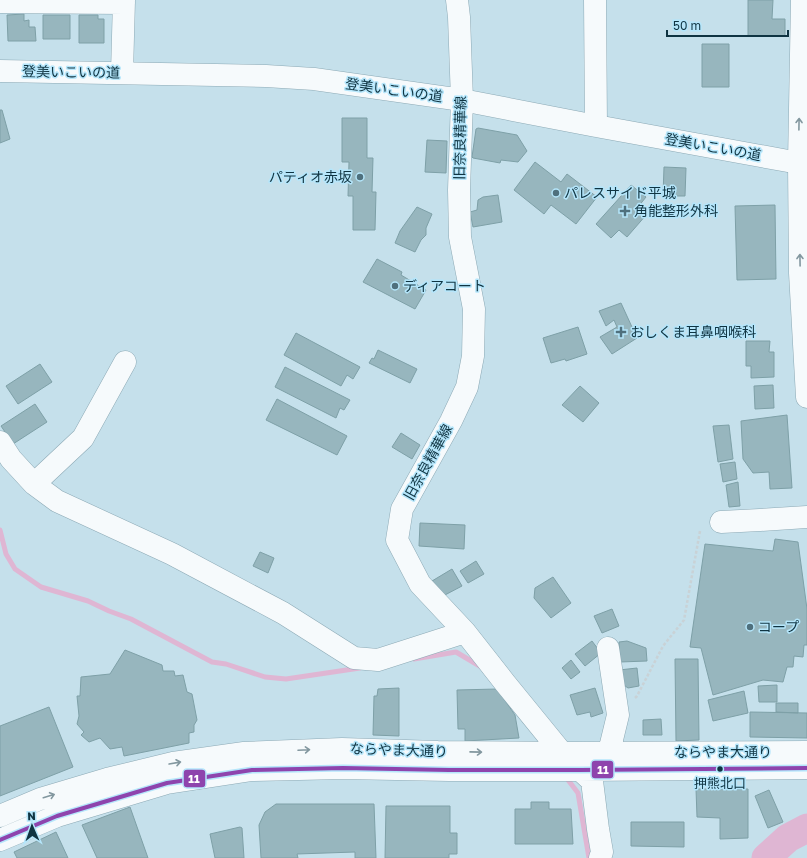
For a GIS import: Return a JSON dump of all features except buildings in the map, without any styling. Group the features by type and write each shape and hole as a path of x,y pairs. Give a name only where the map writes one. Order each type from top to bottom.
{"street":[{"name":"旧奈良精華線","path":"457,0 462,100 459,190 460,237 474,309 474,356 467,386 451,421 402,508 397,540 420,584 465,632 562,753 592,781 602,852 600,858"},
{"path":"594,0 596,126"},
{"path":"802,0 803,163 800,273 807,397"},
{"path":"0,2 124,1 122,73"},
{"name":"登美いこいの道","path":"0,70 266,76 314,79 462,100 596,126 803,163"},
{"path":"34,484 83,438 125,362"},
{"path":"0,442 11,459 34,484 57,502 172,554 283,613 354,658 378,660 465,632"},
{"path":"721,522 807,517"},
{"path":"608,648 618,715 609,752"},
{"name":"ならやま大通り","path":"0,816 40,799 107,779 172,763 244,753 342,749 438,752 562,753 807,752"},
{"name":"ならやま大通り","path":"0,840 57,816 168,783 252,770 343,768 580,770 807,768"}],"path":[{"path":"618,715 637,696 663,646 684,620 700,531"}],"waterway":[{"path":"0,530 6,554 15,569 41,587 88,601 131,619 212,662 226,664 265,677 286,679 360,668"},
{"path":"414,659 456,652 483,668"},
{"path":"565,776 578,793 589,858"},
{"path":"766,858 788,838 807,828"}],"transit line":[{"name":"11","path":"0,840 57,816 167,783 252,770 343,768 449,770 807,768"}],"place":[{"name":"パティオ赤坂","path":"360,177"},
{"name":"パレスサイド平城","path":"556,193"},
{"name":"角能整形外科","path":"625,211"},
{"name":"ディアコート","path":"395,286"},
{"name":"おしくま耳鼻咽喉科","path":"621,332"},
{"name":"コープ","path":"750,627"},
{"name":"押熊北口","path":"720,769"}]}
